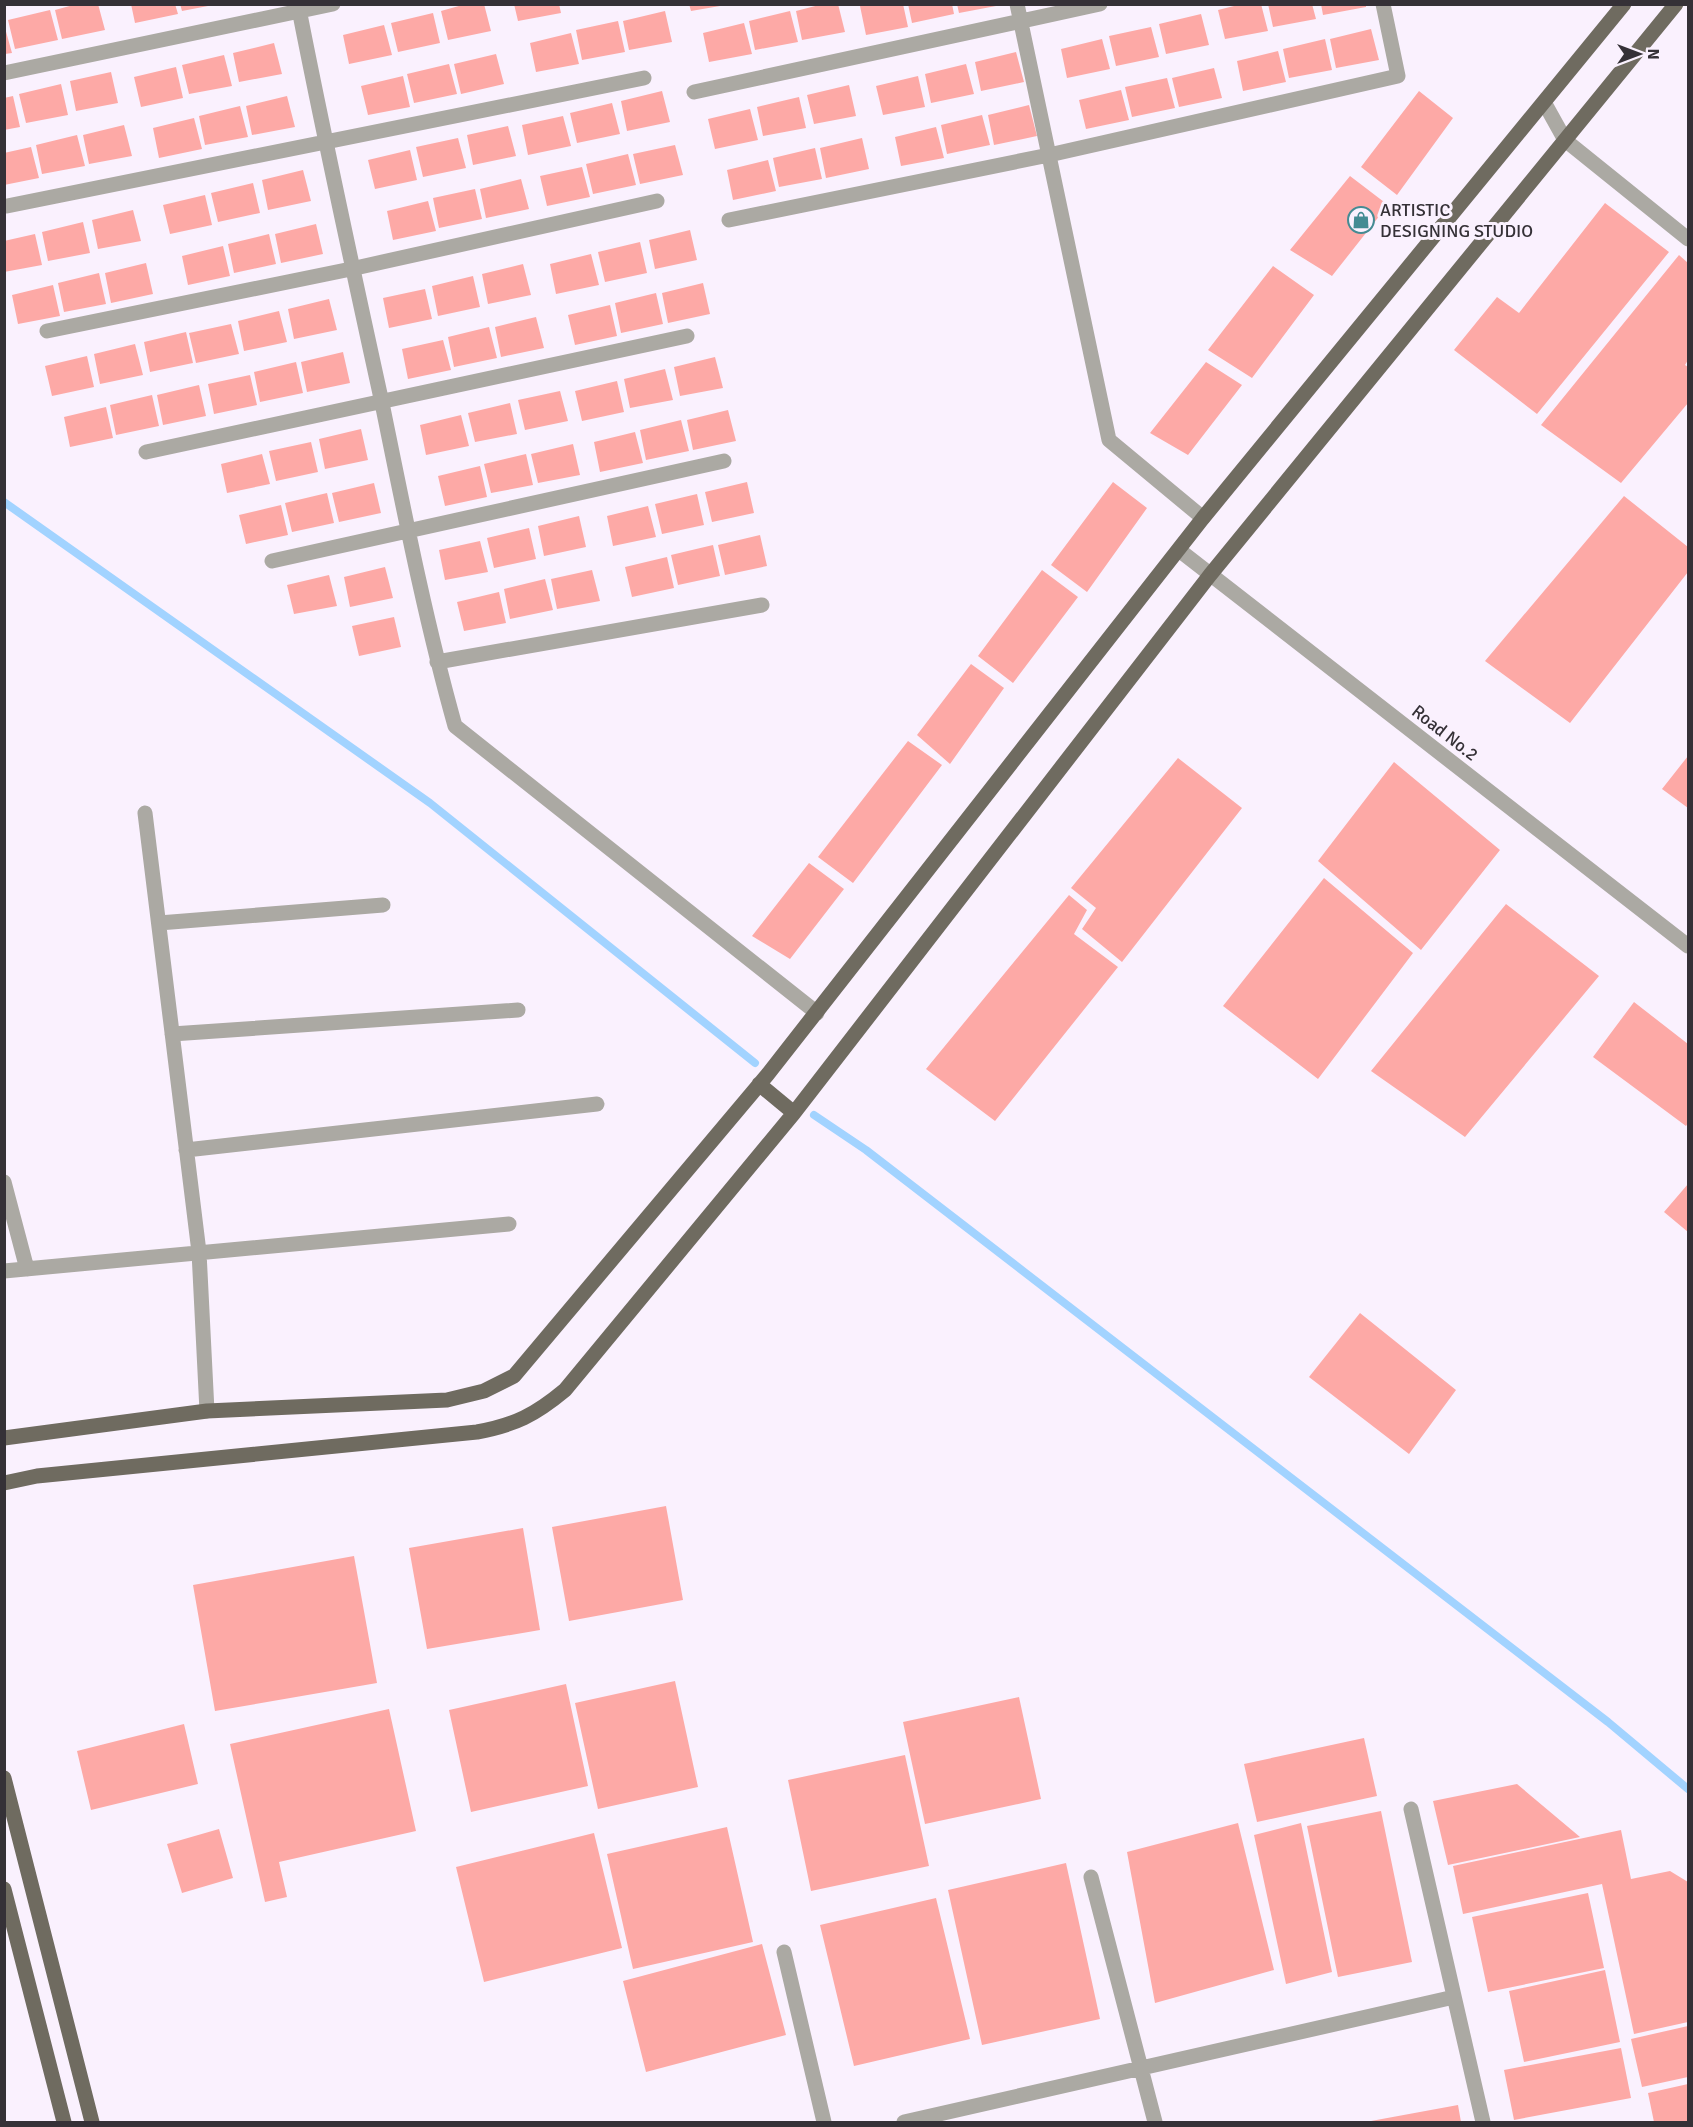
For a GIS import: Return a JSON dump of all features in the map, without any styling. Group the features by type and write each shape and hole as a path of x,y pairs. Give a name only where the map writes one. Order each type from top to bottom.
{"main road":[{"path":"4,1438 207,1411 447,1400 484,1391 514,1376 817,1013 1203,519 1545,104 1624,4"},
{"path":"4,1483 37,1476 477,1432 505,1427 537,1413 565,1390 589,1364 794,1113 1210,575 1676,4"},
{"path":"759,1084 794,1113"},
{"path":"4,1778 92,2122"},
{"path":"4,1889 64,2122"}],"street":[{"path":"4,73 299,8 333,4"},
{"path":"1017,4 1109,440 1203,519"},
{"path":"694,92 1100,4"},
{"path":"729,220 1049,155 1398,76 1383,4"},
{"path":"299,8 351,269 408,533 437,662 455,726 817,1013"},
{"path":"8,206 644,78"},
{"path":"1545,104 1565,140 1689,239"},
{"path":"47,331 351,269 657,201"},
{"path":"146,452 687,336"},
{"path":"272,561 408,533 724,461"},
{"name":"Road No.2","path":"1179,550 1689,946"},
{"path":"437,662 762,605"},
{"path":"145,813 199,1252 207,1411"},
{"path":"159,923 383,905"},
{"path":"172,1034 518,1010"},
{"path":"186,1150 597,1104"},
{"path":"4,1182 27,1269"},
{"path":"4,1271 509,1224"},
{"path":"1411,1809 1483,2122"},
{"path":"1091,1877 1155,2122"},
{"path":"784,1953 824,2122"},
{"path":"904,2122 1454,1997"}],"building":[{"path":"77,4 98,4 105,30 62,39 55,10"},
{"path":"131,4 175,4 178,14 135,23"},
{"path":"180,4 208,4 208,6 182,11"},
{"path":"466,4 484,4 491,31 448,40 441,11"},
{"path":"514,4 559,4 561,13 518,21"},
{"path":"689,4 720,4 720,6 691,11"},
{"path":"823,4 838,4 845,32 802,40 796,11"},
{"path":"903,4 908,27 866,35 860,6"},
{"path":"908,4 952,4 954,14 912,23"},
{"path":"957,4 996,4 996,6 959,13"},
{"path":"1242,4 1261,4 1268,31 1225,39 1218,10"},
{"path":"1268,4 1312,4 1316,19 1273,27"},
{"path":"1321,4 1366,4 1366,7 1323,15"},
{"path":"50,10 58,40 15,49 8,20"},
{"path":"665,11 672,42 629,50 623,21"},
{"path":"790,11 798,42 755,50 749,21"},
{"path":"433,13 440,43 398,52 391,23"},
{"path":"1201,14 1209,45 1166,54 1159,24"},
{"path":"618,21 625,52 582,60 576,30"},
{"path":"744,23 752,54 709,62 703,33"},
{"path":"384,25 392,55 349,64 343,35"},
{"path":"1151,27 1159,57 1116,66 1109,36"},
{"path":"5,28 12,53 5,54"},
{"path":"1371,29 1379,60 1336,68 1330,39"},
{"path":"571,33 579,64 536,72 530,43"},
{"path":"1102,39 1110,69 1067,78 1061,49"},
{"path":"1325,39 1332,70 1289,78 1283,49"},
{"path":"274,43 282,74 239,82 233,53"},
{"path":"1278,51 1286,82 1243,91 1237,61"},
{"path":"1016,52 1024,82 981,91 975,62"},
{"path":"496,54 504,84 461,94 454,64"},
{"path":"224,55 232,86 189,94 182,65"},
{"path":"449,64 457,94 414,103 407,74"},
{"path":"966,64 974,94 931,103 925,74"},
{"path":"176,67 183,98 141,107 134,77"},
{"path":"1214,68 1222,98 1179,107 1172,78"},
{"path":"111,72 118,103 76,111 70,81"},
{"path":"403,76 410,107 368,115 361,86"},
{"path":"918,76 925,107 883,115 876,86"},
{"path":"1167,78 1175,108 1132,117 1125,87"},
{"path":"61,84 68,115 26,123 19,94"},
{"path":"849,85 856,116 814,124 807,95"},
{"path":"1121,90 1129,120 1086,129 1079,100"},
{"path":"662,91 670,122 627,131 621,101"},
{"path":"1419,91 1453,118 1397,195 1361,167"},
{"path":"13,96 20,127 4,130 4,98"},
{"path":"287,96 295,127 252,135 246,106"},
{"path":"799,97 806,128 763,136 757,107"},
{"path":"612,103 620,134 577,143 570,113"},
{"path":"1029,105 1037,136 994,145 988,115"},
{"path":"240,106 248,137 205,145 199,116"},
{"path":"750,109 758,140 715,149 708,119"},
{"path":"982,115 990,145 947,154 941,125"},
{"path":"563,116 571,146 528,155 522,125"},
{"path":"194,118 202,149 159,158 153,128"},
{"path":"124,125 132,156 89,164 83,135"},
{"path":"508,126 516,156 473,165 467,135"},
{"path":"936,127 944,158 901,166 895,137"},
{"path":"77,135 85,166 42,174 36,145"},
{"path":"458,138 466,168 423,177 416,147"},
{"path":"862,138 869,169 826,178 820,148"},
{"path":"675,145 683,175 640,184 633,154"},
{"path":"31,147 39,178 4,185 4,153"},
{"path":"815,148 822,179 779,187 773,158"},
{"path":"410,150 417,180 375,189 368,160"},
{"path":"628,154 636,185 593,194 586,164"},
{"path":"768,160 776,191 733,200 727,170"},
{"path":"582,167 590,197 547,206 540,176"},
{"path":"303,170 311,201 268,210 262,180"},
{"path":"1350,176 1388,205 1332,276 1290,250"},
{"path":"521,179 529,209 486,218 480,189"},
{"path":"253,183 260,213 218,222 211,193"},
{"path":"475,189 482,219 439,228 433,198"},
{"path":"205,195 212,225 170,234 163,205"},
{"path":"428,201 436,231 393,240 387,211"},
{"path":"1605,203 1669,252 1537,414 1454,350 1497,297 1519,313"},
{"path":"133,210 141,241 98,249 92,220"},
{"path":"83,222 90,253 48,261 42,232"},
{"path":"316,224 323,254 281,263 275,234"},
{"path":"690,230 697,260 655,269 649,240"},
{"path":"35,234 42,265 4,272 4,241"},
{"path":"269,234 276,264 234,273 228,244"},
{"path":"640,242 647,273 605,282 598,252"},
{"path":"223,246 230,276 188,285 182,256"},
{"path":"591,254 599,285 556,294 550,264"},
{"path":"1679,255 1688,263 1688,360 1685,365 1688,367 1688,403 1621,483 1541,425"},
{"path":"146,263 153,294 111,303 105,273"},
{"path":"523,264 531,295 488,304 482,274"},
{"path":"1273,266 1314,295 1252,378 1208,350"},
{"path":"99,273 106,304 64,312 58,283"},
{"path":"473,276 480,307 438,316 432,286"},
{"path":"703,283 710,314 668,323 662,293"},
{"path":"53,285 60,316 18,324 12,295"},
{"path":"425,289 432,319 389,328 383,298"},
{"path":"656,293 663,324 621,333 615,303"},
{"path":"329,299 337,330 294,339 288,309"},
{"path":"610,305 617,336 575,345 568,315"},
{"path":"279,311 287,342 244,351 238,321"},
{"path":"536,317 544,348 501,357 495,327"},
{"path":"231,324 239,354 196,363 189,333"},
{"path":"489,327 497,358 454,367 448,337"},
{"path":"186,332 193,363 150,372 144,342"},
{"path":"443,340 451,370 408,379 402,349"},
{"path":"135,344 143,375 100,384 94,354"},
{"path":"343,352 350,383 307,392 301,362"},
{"path":"87,356 94,387 52,396 45,366"},
{"path":"715,357 723,388 680,396 674,367"},
{"path":"296,362 303,393 260,402 254,372"},
{"path":"1206,362 1242,385 1188,455 1150,433"},
{"path":"665,369 673,400 630,408 624,379"},
{"path":"250,375 257,405 214,414 208,384"},
{"path":"617,381 624,412 582,421 575,391"},
{"path":"199,385 206,416 163,425 157,395"},
{"path":"560,391 568,421 525,430 518,400"},
{"path":"152,395 159,426 116,435 110,405"},
{"path":"510,403 517,434 475,442 468,413"},
{"path":"106,407 113,438 70,447 64,417"},
{"path":"728,410 736,441 693,450 687,420"},
{"path":"461,415 469,446 426,455 420,425"},
{"path":"681,420 689,451 646,460 640,430"},
{"path":"361,429 368,460 325,469 319,439"},
{"path":"635,432 643,463 600,472 594,442"},
{"path":"311,442 318,472 276,481 269,451"},
{"path":"573,444 580,475 538,483 531,454"},
{"path":"262,454 270,484 227,493 221,464"},
{"path":"526,454 533,485 491,493 484,464"},
{"path":"480,466 487,497 445,506 438,476"},
{"path":"747,482 754,513 712,522 705,492"},
{"path":"1113,482 1147,508 1087,592 1051,565"},
{"path":"374,483 381,513 339,522 332,493"},
{"path":"327,493 334,523 292,532 285,503"},
{"path":"697,494 704,525 662,534 655,504"},
{"path":"1624,496 1688,547 1688,572 1570,723 1485,661"},
{"path":"281,505 288,535 246,544 239,515"},
{"path":"648,506 656,537 613,546 607,516"},
{"path":"579,516 586,547 544,556 538,526"},
{"path":"529,528 536,559 494,568 487,538"},
{"path":"760,535 767,566 725,575 718,545"},
{"path":"480,541 488,572 445,580 439,550"},
{"path":"713,545 720,576 678,585 671,555"},
{"path":"667,557 674,588 632,597 625,567"},
{"path":"385,567 393,598 350,607 344,577"},
{"path":"592,570 600,601 557,609 551,579"},
{"path":"1042,570 1078,597 1013,683 978,656"},
{"path":"329,575 337,606 294,614 287,585"},
{"path":"545,579 553,610 510,619 504,589"},
{"path":"499,592 506,623 464,631 457,602"},
{"path":"394,617 401,647 359,656 352,626"},
{"path":"971,664 1004,688 950,764 917,735"},
{"path":"908,741 942,765 853,883 818,857"},
{"path":"1688,756 1688,808 1662,789"},
{"path":"1178,758 1242,808 1122,962 1082,929 1096,908 1071,888"},
{"path":"1394,762 1500,850 1421,950 1318,861"},
{"path":"809,863 844,889 790,959 752,936"},
{"path":"1324,878 1413,953 1318,1079 1223,1006"},
{"path":"1069,895 1087,910 1074,934 1118,967 995,1121 926,1069"},
{"path":"1506,904 1599,976 1465,1137 1371,1071"},
{"path":"1634,1002 1688,1044 1688,1123 1686,1126 1593,1057"},
{"path":"1688,1184 1688,1232 1664,1212"},
{"path":"1360,1313 1456,1390 1409,1454 1309,1377"},
{"path":"666,1506 683,1600 569,1621 552,1527"},
{"path":"523,1528 540,1630 427,1649 409,1548"},
{"path":"354,1556 377,1683 215,1711 193,1585"},
{"path":"675,1681 698,1787 598,1809 575,1703"},
{"path":"566,1684 588,1786 471,1812 449,1710"},
{"path":"1019,1697 1041,1799 925,1824 903,1722"},
{"path":"389,1709 416,1831 279,1862 287,1897 265,1902 230,1744"},
{"path":"184,1724 198,1784 91,1810 77,1751"},
{"path":"1364,1738 1377,1796 1257,1822 1244,1764"},
{"path":"905,1755 929,1866 811,1891 788,1780"},
{"path":"1517,1784 1580,1837 1448,1865 1433,1801"},
{"path":"1381,1811 1412,1962 1338,1977 1307,1826"},
{"path":"1238,1823 1274,1970 1155,2003 1127,1852"},
{"path":"1301,1823 1332,1972 1286,1984 1254,1835"},
{"path":"727,1827 753,1942 633,1969 607,1854"},
{"path":"219,1829 233,1878 182,1893 167,1844"},
{"path":"1621,1830 1631,1879 1670,1871 1688,1882 1688,2022 1634,2034 1602,1884 1463,1914 1453,1866"},
{"path":"594,1833 622,1948 484,1982 456,1867"},
{"path":"1066,1863 1100,2019 982,2045 948,1890"},
{"path":"1588,1893 1604,1968 1488,1992 1472,1917"},
{"path":"936,1898 970,2039 854,2066 820,1925"},
{"path":"762,1944 786,2035 646,2072 623,1981"},
{"path":"1605,1970 1620,2042 1524,2062 1509,1991"},
{"path":"1688,2026 1688,2077 1642,2087 1631,2039"},
{"path":"1621,2048 1631,2098 1514,2120 1504,2070"},
{"path":"1688,2084 1688,2122 1654,2122 1648,2093"},
{"path":"1458,2105 1461,2122 1371,2122 1371,2121"}],"waterway":[{"path":"4,502 430,803 755,1063"},
{"path":"814,1115 866,1150 1608,1722 1688,1789"}],"place":[{"name":"ARTISTIC DESIGNING STUDIO","path":"1361,220"}]}
